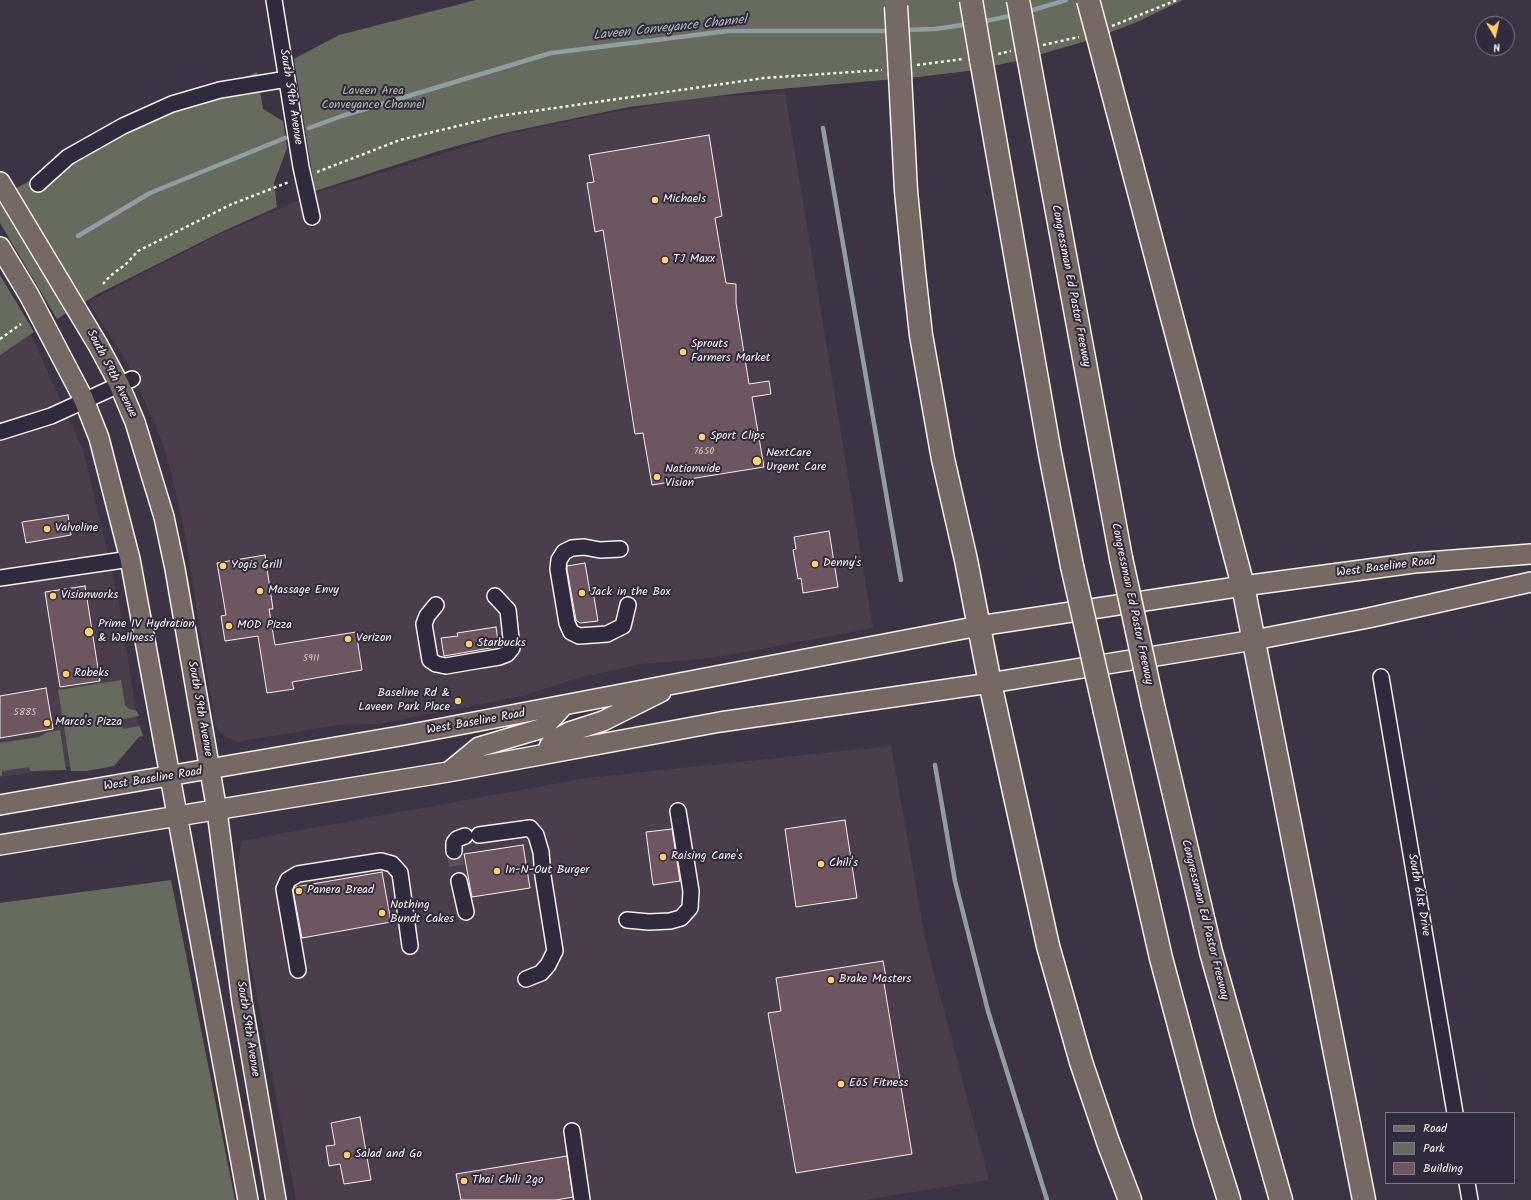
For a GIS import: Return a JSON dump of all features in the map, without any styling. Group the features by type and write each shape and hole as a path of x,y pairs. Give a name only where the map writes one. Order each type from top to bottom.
{"highway":[{"path":"971,0 1050,454 1072,566 1162,958 1205,1123 1229,1200"},
{"name":"Congressman Ed Pastor Freeway","path":"1018,0 1121,558 1153,705 1211,952 1281,1200"},
{"path":"1088,0 1242,586 1254,640 1364,1200"},
{"path":"896,3 906,191 921,335 943,459 990,684 1048,946 1081,1062 1108,1142 1130,1200"}],"main road":[{"name":"South 59th Avenue","path":"0,182 98,345 125,381 135,422 164,517 175,569 217,811 242,1002 276,1200"},
{"path":"0,247 29,295 84,400 99,438 130,559 248,1200"},
{"name":"West Baseline Road","path":"0,805 210,770 563,706 676,683 979,626 1242,586 1414,563 1531,554"},
{"path":"0,845 217,811 448,772 720,722 990,684 1254,640 1391,613 1531,582"},
{"path":"546,754 553,742 569,732 610,718 638,705 676,683"},
{"path":"448,772 479,747 543,728 563,706"}],"street":[{"name":"South 59th Avenue","path":"274,0 302,172 312,217"},
{"path":"38,184 68,157 123,126 172,104 220,90 286,79"},
{"path":"0,432 50,416 125,381"},
{"path":"620,549 600,550 584,547 572,548 564,552 559,560 558,569 567,624 571,632 579,636 607,634 623,626 628,605"},
{"path":"0,578 130,559"},
{"path":"436,605 427,616 424,624 430,660 436,664 446,666 499,657 507,654 512,648 508,610 494,596"},
{"name":"South 61st Drive","path":"1381,677 1455,1112"},
{"path":"627,920 649,922 670,921 681,918 690,908 690,891 678,811"},
{"path":"454,851 454,843 458,839 472,836 530,828 536,835 541,852 542,876 555,951 548,966 541,973 526,979"},
{"path":"298,970 284,889 288,880 298,874 381,861 392,864 400,873 410,946"},
{"path":"459,881 466,912"},
{"path":"572,1131 582,1200"},
{"path":"1467,1184 1470,1200"}],"path":[{"path":"1163,7 1176,0"},
{"path":"103,284 110,276 126,264 138,251 232,204 302,172 400,140 499,116 789,76"},
{"path":"0,339 21,324"}],"shaded area":[{"path":"785,93 873,628 713,658 641,664 578,678 522,696 378,724 336,725 238,742 224,736 218,730 215,723 184,528 171,472 161,439 128,363 88,302 216,236 315,193 507,134 598,115 695,98"},
{"path":"28,328 84,453 119,603 140,735 117,760 0,777 0,348"},
{"path":"891,746 926,943 989,1180 864,1200 296,1200 236,887 241,841 587,778"}],"green space":[{"name":"Laveen Area Conveyance Channel","path":"476,0 1183,0 1137,22 1090,40 1017,61 968,71 918,77 757,91 629,107 504,133 442,150 315,191 294,59 339,35"},
{"path":"257,72 263,109 283,121 287,148 274,183 277,207 217,234 98,294 57,319 0,223 0,197 84,151"},
{"path":"0,275 34,332 0,355"},
{"path":"121,680 125,705 129,709 137,711 139,716 121,720 123,729 140,726 143,736 139,737 114,766 87,771 71,771 58,690"},
{"path":"60,730 66,770 30,771 29,767 2,771 2,775 0,776 0,743 39,737 48,732"},
{"path":"171,880 235,1200 0,1200 0,903"}],"building":[{"path":"709,135 722,216 715,218 726,283 736,284 736,303 749,384 769,381 771,394 752,397 764,467 652,485 643,433 635,434 603,230 595,232 587,183 594,182 589,155"},
{"name":"Valvoline","path":"68,515 71,535 26,543 22,522"},
{"name":"Denny's","path":"829,531 838,587 803,593 801,578 798,579 793,550 796,549 794,537"},
{"path":"265,555 273,609 269,609 275,645 356,632 362,670 292,682 294,689 267,693 258,636 225,641 221,616 226,615 217,563"},
{"name":"Jack in the Box","path":"585,563 590,592 593,591 598,621 580,623 576,620 567,566"},
{"path":"85,586 100,681 60,687 45,592"},
{"name":"Starbucks","path":"496,627 498,641 495,641 496,647 444,656 441,638 458,636 457,633"},
{"path":"46,688 53,729 0,738 0,696"},
{"name":"Chili's","path":"845,820 857,898 796,907 785,829"},
{"name":"Raising Cane's","path":"672,829 680,881 653,885 646,832"},
{"name":"In-N-Out Burger","path":"523,845 530,888 472,897 464,854"},
{"path":"382,872 391,922 302,938 293,890 295,887"},
{"name":"EōS Fitness","path":"883,961 887,982 884,983 912,1154 796,1173 768,1013 781,1011 776,978"},
{"name":"Salad and Go","path":"360,1117 371,1180 344,1184 340,1164 329,1166 326,1146 335,1145 331,1123"},
{"path":"567,1156 573,1197 556,1200 461,1200 456,1174"}],"waterway":[{"name":"Laveen Conveyance Channel","path":"1026,12 1066,0"},
{"name":"Laveen Conveyance Channel","path":"981,22 1015,15"},
{"name":"Laveen Conveyance Channel","path":"904,30 935,29 970,24"},
{"name":"Laveen Conveyance Channel","path":"309,128 342,116 551,53 728,31 892,31"},
{"path":"823,128 901,580"},
{"name":"Laveen Conveyance Channel","path":"78,236 150,193 285,138"},
{"path":"935,765 955,881 988,1011 1047,1200"}],"tunnel":[{"path":"454,851 459,881"}],"place":[{"name":"Michaels","path":"655,200"},
{"name":"TJ Maxx","path":"665,260"},
{"name":"Sprouts Farmers Market","path":"683,352"},
{"name":"Sport Clips","path":"702,437"},
{"name":"NextCare Urgent Care","path":"757,461"},
{"name":"Nationwide Vision","path":"657,477"},
{"name":"Valvoline","path":"47,529"},
{"name":"Denny's","path":"815,564"},
{"name":"Yogis Grill","path":"223,566"},
{"name":"Massage Envy","path":"260,591"},
{"name":"Jack in the Box","path":"582,593"},
{"name":"Visionworks","path":"53,596"},
{"name":"MOD Pizza","path":"229,626"},
{"name":"Prime IV Hydration & Wellness","path":"89,632"},
{"name":"Verizon","path":"348,639"},
{"name":"Starbucks","path":"469,644"},
{"name":"Robeks","path":"66,674"},
{"name":"Baseline Rd & Laveen Park Place","path":"458,701"},
{"name":"Marco's Pizza","path":"47,723"},
{"name":"Raising Cane's","path":"663,857"},
{"name":"Chili's","path":"821,864"},
{"name":"In-N-Out Burger","path":"497,871"},
{"name":"Panera Bread","path":"299,891"},
{"name":"Nothing Bundt Cakes","path":"382,913"},
{"name":"Brake Masters","path":"831,980"},
{"name":"EōS Fitness","path":"841,1084"},
{"name":"Salad and Go","path":"347,1155"},
{"name":"Thai Chili 2go","path":"464,1181"}]}
